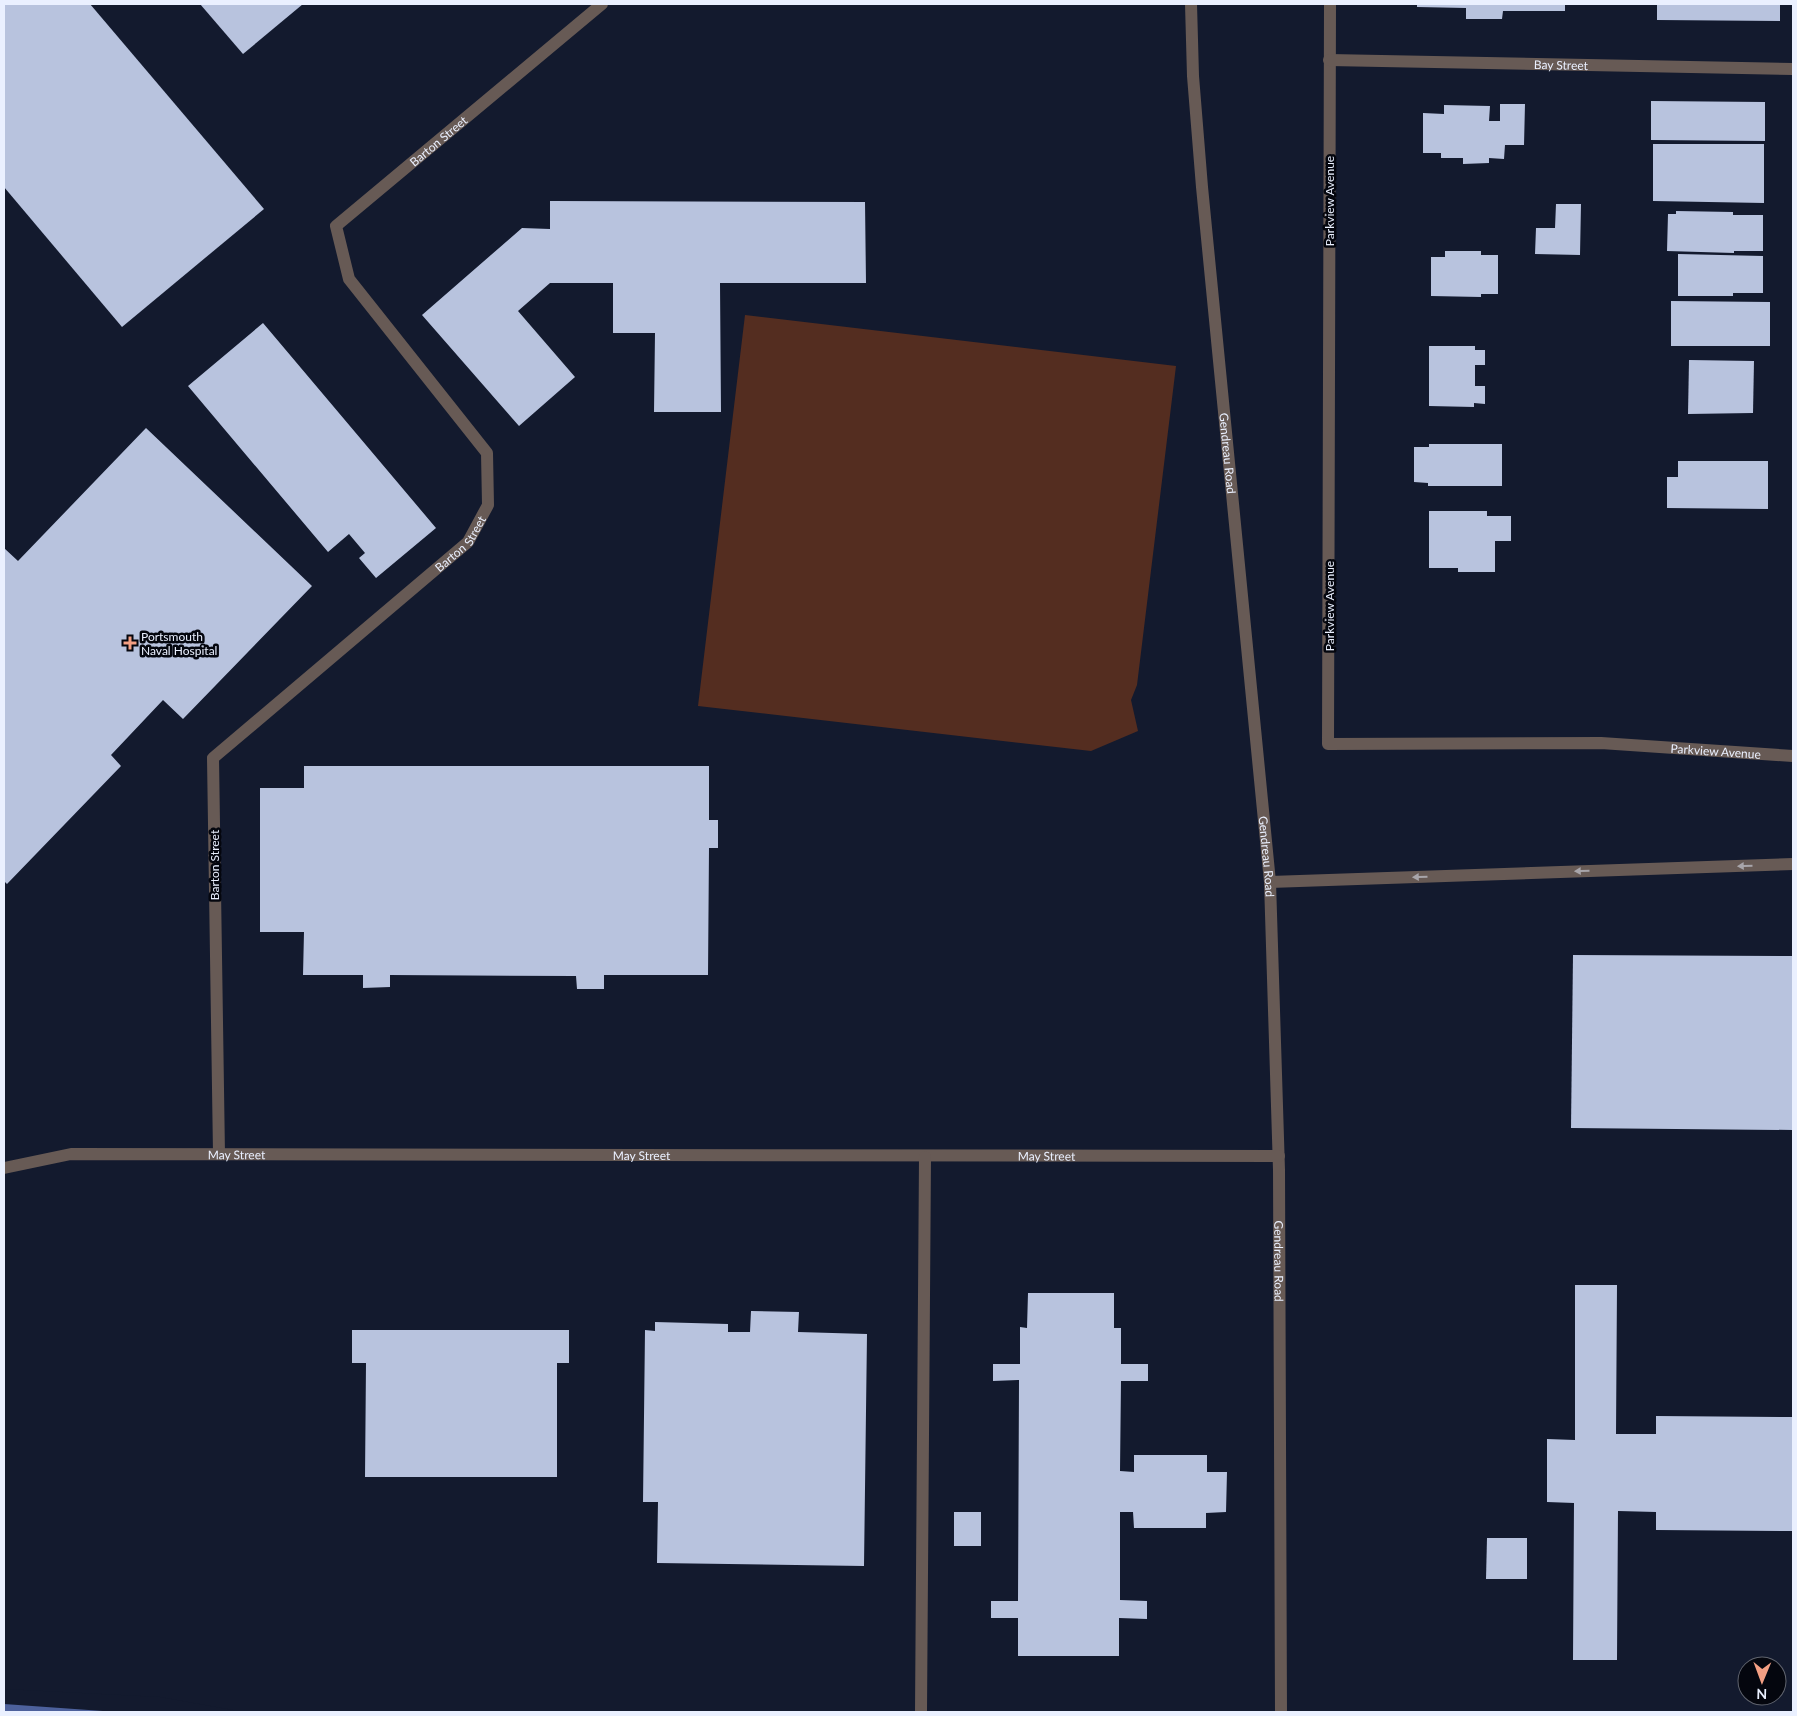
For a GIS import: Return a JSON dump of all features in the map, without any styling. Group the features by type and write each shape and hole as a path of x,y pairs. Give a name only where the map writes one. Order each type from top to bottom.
{"street":[{"name":"Barton Street","path":"219,1154 213,758 468,542 488,505 487,453 349,279 336,226 602,4"},
{"name":"Gendreau Road","path":"1191,4 1193,76 1202,187 1270,882 1279,1156 1281,1712"},
{"name":"Parkview Avenue","path":"1330,4 1328,744 1601,743 1793,756"},
{"name":"Bay Street","path":"1329,60 1793,69"},
{"path":"1270,882 1793,864"},
{"name":"May Street","path":"4,1168 71,1154 925,1157 1279,1156"},
{"path":"921,1712 925,1157"}],"shaded area":[{"path":"745,315 1176,366 1137,685 1131,700 1138,731 1091,751 698,706"}],"water":[{"path":"4,1692 233,1712 4,1712"}],"pier":[{"path":"4,1689 160,1697 233,1710 235,1712 117,1712 4,1704"}],"building":[{"path":"4,4 90,4 264,209 122,327 4,187"},
{"path":"200,4 303,4 243,54"},
{"path":"1417,4 1565,4 1565,11 1503,11 1502,19 1466,19 1466,8 1417,7"},
{"path":"1657,4 1780,4 1780,21 1657,20"},
{"path":"1651,101 1765,102 1765,141 1651,140"},
{"path":"1500,104 1525,104 1524,145 1505,145 1504,159 1489,158 1489,163 1463,164 1463,158 1441,158 1441,153 1423,153 1423,113 1444,114 1444,105 1490,106 1489,121 1500,121"},
{"path":"1653,144 1764,144 1764,203 1653,201"},
{"path":"550,201 865,202 866,283 720,283 721,412 654,412 655,333 613,333 613,283 550,283 518,311 575,377 519,426 422,315 522,228 550,229"},
{"path":"1556,204 1581,204 1580,255 1535,254 1536,228 1555,228"},
{"path":"1676,211 1733,212 1733,215 1763,215 1763,251 1734,251 1734,253 1667,251 1668,214 1676,214"},
{"path":"1445,251 1481,251 1481,255 1498,255 1498,294 1481,294 1481,297 1431,296 1431,257 1445,257"},
{"path":"1678,254 1763,256 1763,293 1733,293 1733,296 1678,296"},
{"path":"1671,301 1770,302 1770,346 1671,346"},
{"path":"263,323 436,528 376,578 359,558 365,553 349,534 328,552 188,386"},
{"path":"1429,346 1475,346 1475,350 1485,350 1485,365 1475,365 1475,386 1485,386 1485,404 1474,403 1474,407 1429,406"},
{"path":"1689,360 1754,361 1753,413 1688,414"},
{"name":"Portsmouth Naval Hospital","path":"146,428 312,586 183,719 163,700 111,755 121,766 7,884 4,881 4,548 18,561"},
{"path":"1429,444 1502,444 1502,486 1428,486 1428,483 1414,482 1414,447 1429,447"},
{"path":"1678,461 1768,461 1768,509 1667,508 1667,477 1678,477"},
{"path":"1429,511 1487,511 1487,516 1511,516 1511,541 1495,541 1495,572 1458,572 1458,568 1429,568"},
{"path":"304,766 709,766 709,820 718,820 718,848 709,848 708,975 604,975 604,989 577,989 576,976 390,975 390,987 363,988 363,975 303,975 304,932 260,932 260,788 304,788"},
{"path":"1573,955 1793,956 1793,1130 1571,1128"},
{"path":"1575,1285 1617,1285 1616,1434 1656,1434 1656,1416 1793,1417 1793,1531 1656,1530 1656,1512 1618,1511 1617,1660 1573,1660 1574,1503 1547,1502 1547,1439 1575,1440"},
{"path":"1028,1293 1114,1293 1114,1328 1121,1328 1121,1364 1148,1364 1148,1381 1121,1381 1120,1471 1134,1472 1134,1455 1207,1455 1207,1472 1227,1472 1226,1512 1206,1513 1206,1528 1134,1528 1133,1512 1120,1512 1120,1600 1147,1601 1147,1619 1119,1618 1119,1656 1018,1656 1018,1618 991,1618 991,1601 1018,1601 1019,1380 993,1381 993,1364 1020,1364 1020,1327 1027,1328"},
{"path":"751,1311 799,1312 798,1332 867,1334 864,1566 657,1563 658,1502 643,1502 645,1330 655,1331 655,1322 728,1324 728,1332 750,1332"},
{"path":"352,1330 569,1330 569,1363 557,1363 557,1477 365,1477 366,1363 352,1363"},
{"path":"954,1512 981,1512 981,1546 954,1546"},
{"path":"1487,1538 1527,1538 1527,1579 1486,1579"}],"place":[{"name":"Portsmouth Naval Hospital","path":"130,643"}]}
